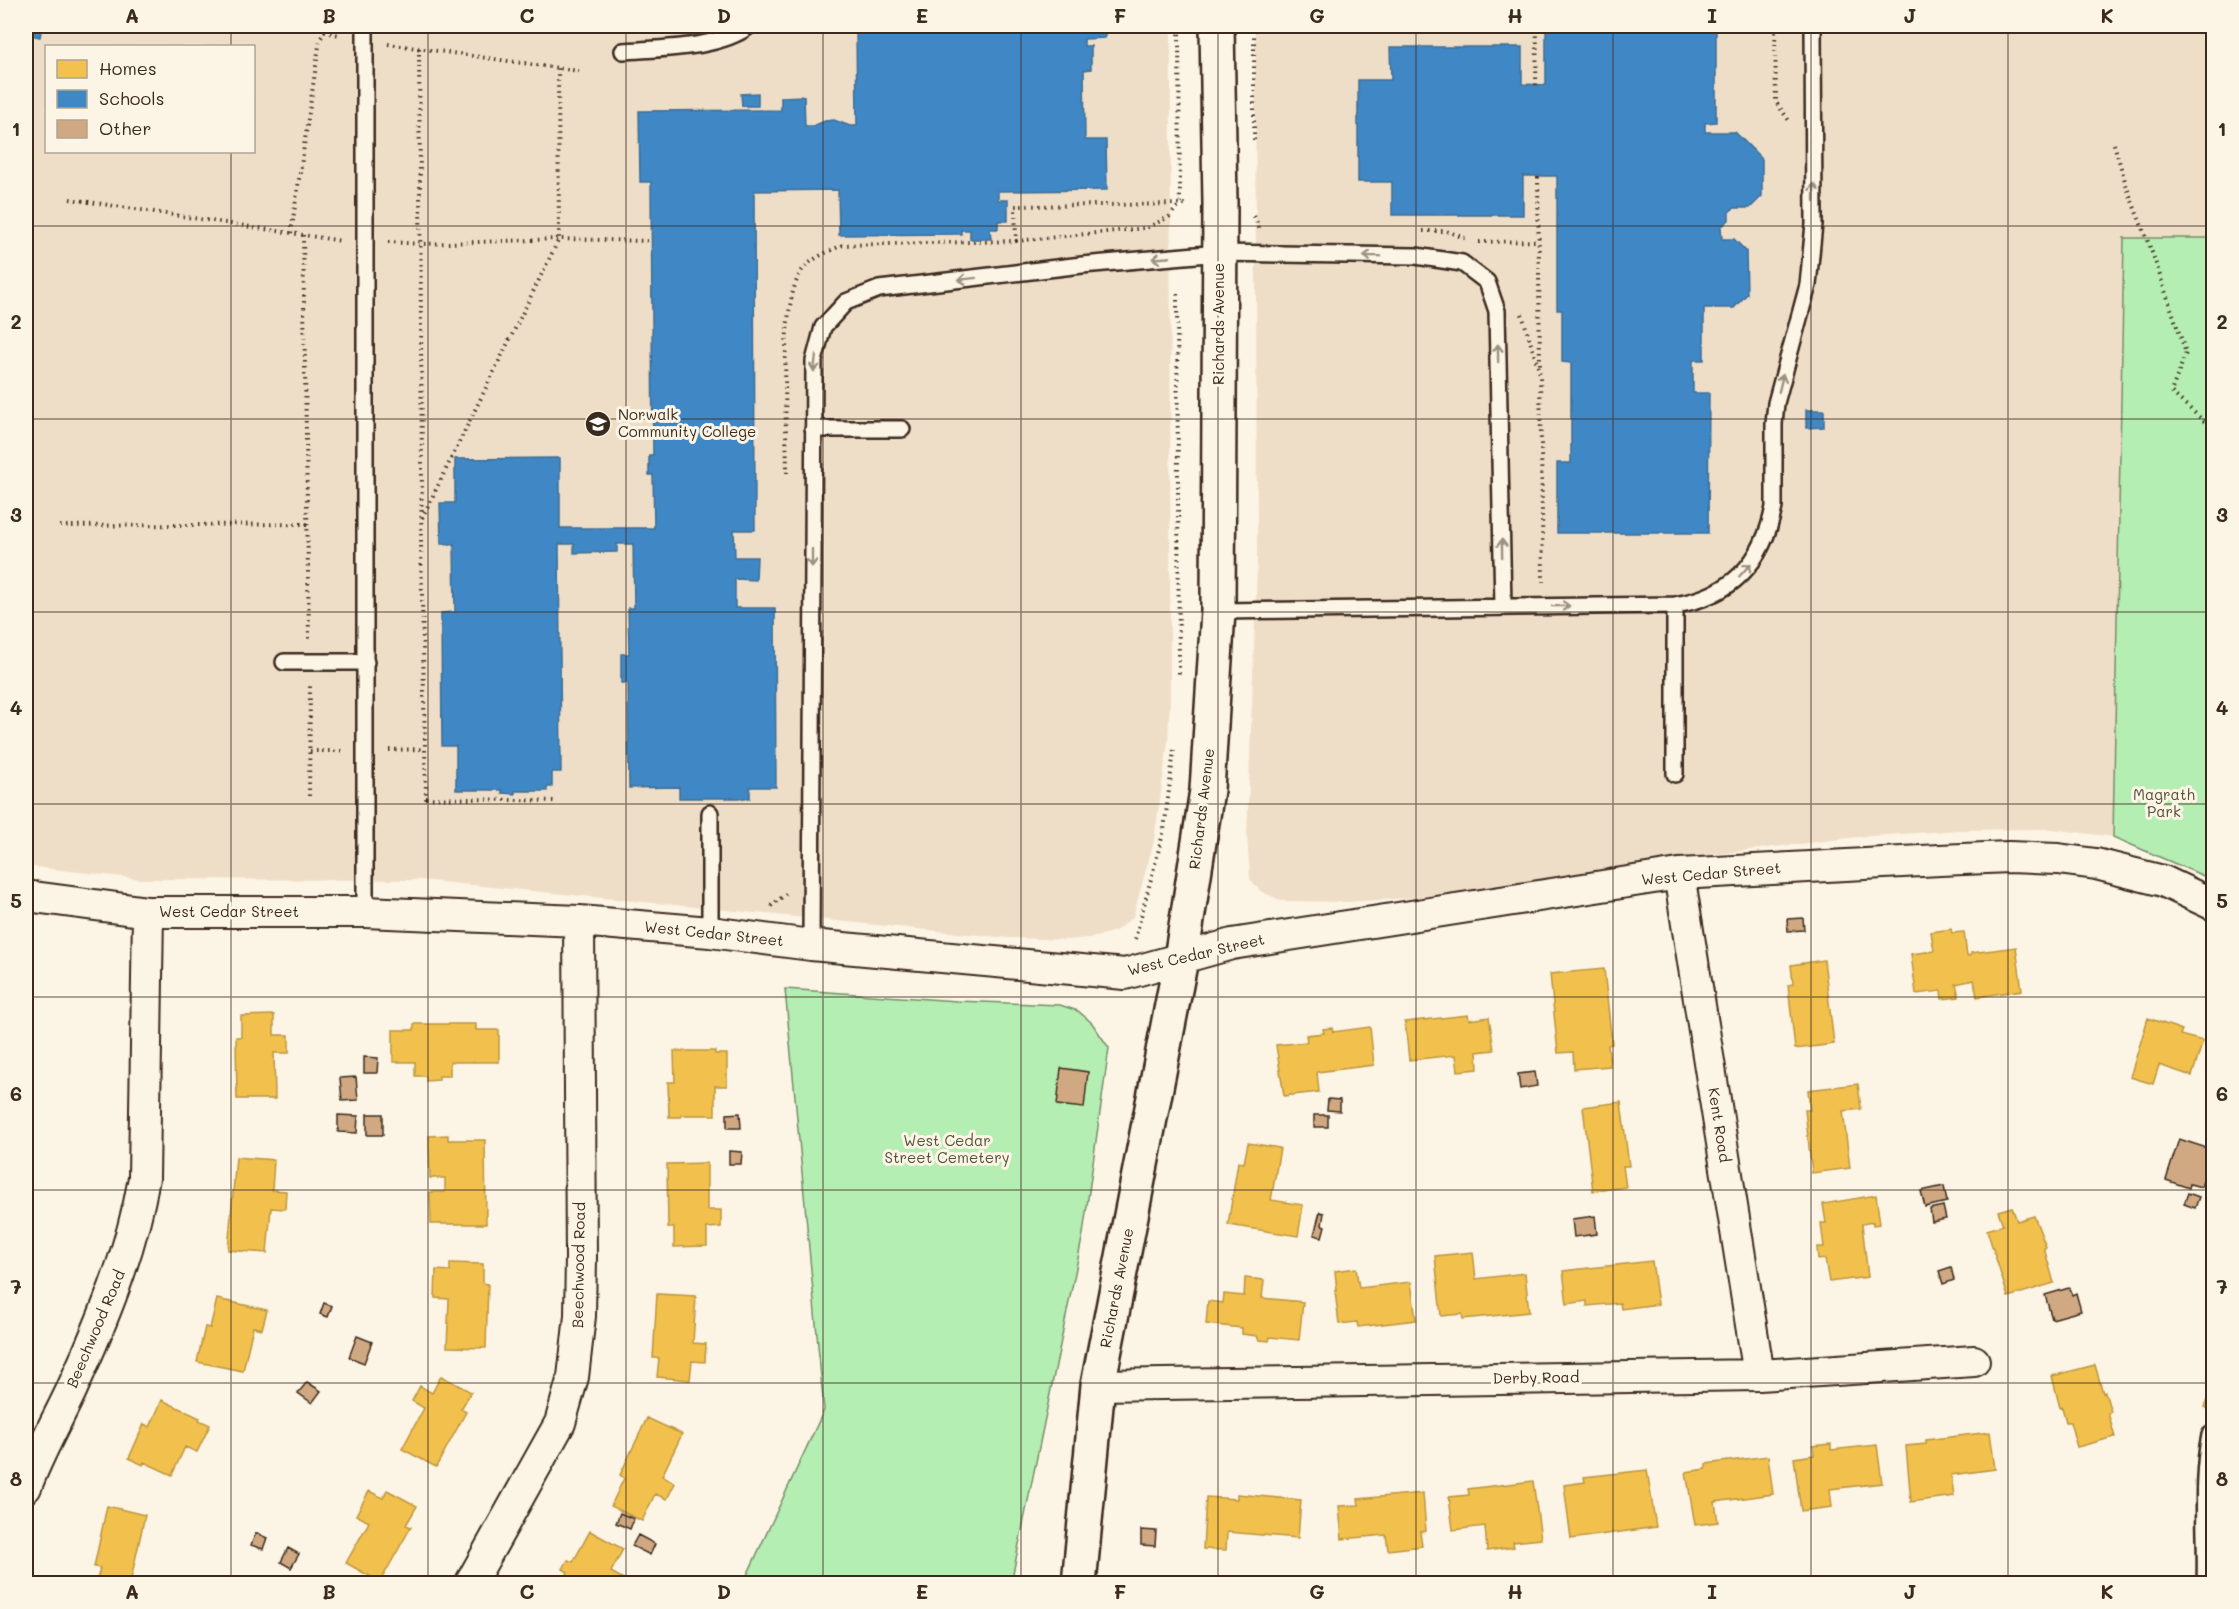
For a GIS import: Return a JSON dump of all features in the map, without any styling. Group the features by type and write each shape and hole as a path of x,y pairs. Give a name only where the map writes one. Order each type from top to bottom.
{"street":[{"name":"Richards Avenue","path":"1079,1584 1098,1385 1181,959 1207,790 1218,611 1220,253 1217,26"},
{"name":"West Cedar Street","path":"26,896 148,912 365,912 579,921 1125,974 1232,944 1679,874 2009,857 2096,864 2144,875 2163,881 2214,905"},
{"name":"Kent Road","path":"1679,874 1759,1375"},
{"name":"Beechwood Road","path":"26,1487 116,1286 138,1213 144,1178 148,912"},
{"name":"Beechwood Road","path":"470,1584 560,1423 573,1377 580,1316 581,1258 579,921"},
{"name":"Derby Road","path":"1098,1385 1759,1375 1974,1361"}],"lane":[{"path":"365,26 365,912"},
{"path":"623,51 709,42 749,26"},
{"path":"1218,611 1675,605 1696,602 1731,585 1761,549 1771,520 1774,507 1776,403 1808,285 1814,224 1814,26"},
{"path":"811,945 814,361 824,327 846,302 879,289 1082,265 1220,253 1429,257 1462,263 1487,282 1497,311 1503,607"},
{"path":"813,429 902,429"},
{"path":"1675,605 1675,774"},
{"path":"284,662 366,662"},
{"path":"710,932 711,813"},
{"path":"2205,1584 2207,1450 2210,1436"}],"path":[{"path":"1016,241 1146,228 1169,218 1180,204 1179,26"},
{"path":"1254,149 1254,31 1256,26"},
{"path":"1536,85 1537,26"},
{"path":"1775,26 1776,102 1791,123"},
{"path":"291,233 320,39 325,32 340,36"},
{"path":"388,44 579,71"},
{"path":"419,48 421,520 426,798 556,801"},
{"path":"421,520 559,239 558,68"},
{"path":"2114,144 2127,188 2153,255 2186,353 2171,392 2214,430"},
{"path":"1538,177 1541,582 1552,582"},
{"path":"70,200 343,241"},
{"path":"1253,211 1258,230 1270,230"},
{"path":"1423,231 1446,231 1479,243 1539,241"},
{"path":"303,235 310,662 309,795"},
{"path":"387,242 421,244 559,239 651,241"},
{"path":"1479,243 1487,251"},
{"path":"1176,294 1179,684"},
{"path":"1521,310 1540,374"},
{"path":"60,526 308,524"},
{"path":"1125,974 1164,830 1175,741"},
{"path":"389,750 425,749"},
{"path":"310,752 345,750"}],"shaded area":[{"name":"Norwalk Community College","path":"26,26 1171,26 1170,697 1168,743 1154,841 1133,917 1117,930 1096,937 1068,940 1008,938 420,880 141,879 26,866"},
{"path":"1255,26 2213,26 2213,238 2124,239 2113,837 2052,829 1960,830 1858,837 1718,854 1424,897 1347,902 1282,901 1260,891 1250,879 1247,836 1257,565"}],"green space":[{"name":"Magrath Park","path":"2124,238 2213,238 2213,880 2113,837"},
{"name":"West Cedar Street Cemetery","path":"785,989 957,1001 1060,1005 1078,1011 1092,1023 1109,1048 1083,1234 1011,1583 743,1584 824,1410"}],"building: Homes":[{"path":"1951,929 1952,933 1964,932 1967,956 1971,953 2016,947 2022,990 1977,997 1974,980 1956,984 1959,997 1942,999 1941,991 1916,994 1911,954 1934,951 1931,932"},
{"path":"1824,960 1834,1044 1795,1049 1788,985 1793,984 1791,965"},
{"path":"1604,969 1612,1044 1608,1045 1610,1066 1574,1069 1573,1052 1558,1053 1550,974"},
{"path":"274,1015 274,1035 289,1035 289,1053 274,1053 275,1099 237,1099 236,1037 241,1037 241,1016"},
{"path":"1468,1015 1469,1020 1489,1017 1494,1050 1477,1052 1478,1069 1458,1071 1456,1055 1409,1060 1405,1022"},
{"path":"2148,1018 2182,1030 2180,1035 2203,1041 2192,1076 2159,1065 2153,1084 2130,1077"},
{"path":"414,1024 476,1024 476,1030 499,1030 499,1062 450,1062 450,1076 439,1076 439,1080 426,1081 426,1076 415,1076 415,1062 393,1062 393,1030 414,1030"},
{"path":"1370,1027 1374,1065 1317,1072 1319,1092 1284,1096 1276,1045 1307,1042 1306,1035 1324,1033 1323,1029 1332,1028 1333,1032"},
{"path":"674,1051 715,1051 715,1054 727,1054 727,1086 715,1086 715,1115 669,1117 668,1082 675,1082"},
{"path":"1858,1084 1861,1109 1843,1111 1850,1168 1812,1173 1805,1110 1810,1110 1808,1090"},
{"path":"1621,1102 1629,1166 1623,1166 1626,1187 1593,1191 1583,1107"},
{"path":"448,1135 448,1140 485,1140 486,1224 431,1224 430,1192 445,1192 445,1178 430,1178 429,1136"},
{"path":"1248,1143 1280,1148 1271,1200 1303,1205 1298,1236 1228,1225 1238,1162 1244,1163"},
{"path":"236,1157 274,1160 272,1190 286,1191 285,1209 271,1208 267,1253 228,1250"},
{"path":"707,1163 707,1210 721,1210 721,1227 707,1228 707,1246 674,1247 674,1228 668,1228 667,1164"},
{"path":"1876,1195 1880,1224 1873,1225 1873,1222 1862,1224 1868,1277 1829,1282 1825,1259 1818,1260 1817,1247 1824,1247 1821,1223 1826,1223 1823,1204"},
{"path":"2012,1207 2017,1221 2034,1216 2046,1247 2044,1248 2054,1283 2008,1297 1987,1230 2003,1225 1998,1211"},
{"path":"1473,1252 1476,1279 1525,1273 1529,1312 1463,1319 1462,1314 1441,1316 1435,1256"},
{"path":"1652,1261 1658,1304 1621,1309 1620,1303 1587,1306 1587,1301 1567,1304 1563,1271"},
{"path":"450,1263 483,1264 483,1283 488,1284 486,1348 447,1347 449,1299 435,1298 436,1270 450,1271"},
{"path":"1356,1268 1359,1288 1411,1282 1416,1320 1358,1327 1357,1322 1339,1324 1335,1271"},
{"path":"1245,1278 1264,1280 1262,1298 1303,1302 1299,1340 1270,1337 1269,1341 1259,1340 1257,1336 1242,1334 1242,1328 1206,1324 1208,1301 1223,1303 1224,1294 1244,1296"},
{"path":"657,1294 696,1296 693,1343 706,1344 705,1362 692,1361 690,1380 657,1377 659,1358 653,1358"},
{"path":"217,1299 267,1310 262,1329 253,1327 243,1371 197,1362 205,1327 210,1328"},
{"path":"2095,1365 2111,1412 2108,1413 2115,1437 2077,1447 2070,1422 2066,1422 2062,1407 2060,1408 2052,1376"},
{"path":"441,1376 471,1392 461,1409 466,1412 436,1467 402,1449 424,1408 412,1401 420,1386 432,1393"},
{"path":"2214,1384 2214,1411 2204,1407"},
{"path":"162,1400 210,1425 197,1452 185,1447 172,1475 129,1458 144,1424 150,1427"},
{"path":"647,1418 682,1434 662,1476 675,1483 667,1499 655,1494 642,1521 611,1506 624,1478 620,1475"},
{"path":"1990,1432 1995,1469 1951,1475 1954,1496 1911,1502 1906,1446 1926,1444 1926,1440"},
{"path":"1831,1444 1831,1450 1877,1445 1882,1483 1830,1489 1832,1507 1801,1511 1794,1458 1814,1455 1813,1446"},
{"path":"1768,1456 1773,1494 1715,1502 1718,1522 1695,1525 1686,1472 1706,1469 1706,1464"},
{"path":"1647,1470 1656,1527 1571,1539 1564,1485 1585,1482 1584,1477"},
{"path":"1533,1481 1541,1539 1513,1542 1514,1547 1487,1551 1485,1526 1453,1530 1449,1497 1469,1495 1468,1489"},
{"path":"387,1490 417,1506 406,1525 411,1527 380,1582 346,1563 369,1522 356,1515 369,1491 383,1498"},
{"path":"1423,1493 1426,1531 1420,1532 1422,1546 1388,1550 1386,1535 1342,1539 1339,1506 1359,1505 1358,1499"},
{"path":"1237,1494 1301,1500 1298,1538 1227,1532 1226,1550 1203,1549 1206,1497 1237,1499"},
{"path":"107,1506 145,1515 130,1584 96,1584 100,1568 94,1567"},
{"path":"590,1531 623,1549 611,1572 632,1584 562,1584 568,1572 563,1569 568,1560 573,1562"},
{"path":"1199,1580 1199,1584 1160,1584 1160,1581"}],"building: Schools":[{"path":"26,26 42,26 40,37 26,34"},
{"path":"856,26 1105,26 1105,38 1084,39 1084,46 1091,46 1091,69 1084,70 1085,140 1106,140 1107,190 998,191 998,200 1008,200 1008,221 998,221 998,229 990,229 991,239 970,239 970,230 961,230 961,234 839,235 838,190 754,191 755,530 734,530 735,557 757,557 756,580 735,579 735,608 775,608 776,787 750,787 750,798 679,798 679,787 629,788 628,683 621,683 621,654 629,654 628,608 634,608 633,544 617,544 617,552 574,553 574,544 559,544 561,772 552,772 552,787 547,787 547,791 515,791 515,794 502,793 502,790 456,790 456,746 442,746 441,613 455,612 454,544 441,544 440,503 455,503 455,459 560,458 560,528 654,528 653,475 649,475 649,455 653,455 651,182 640,182 639,111 781,110 781,97 804,96 805,126 834,120 857,126"},
{"path":"1546,26 1716,26 1716,122 1705,123 1705,132 1735,132 1762,159 1762,196 1750,208 1734,208 1729,212 1729,220 1721,227 1722,239 1734,239 1746,251 1747,294 1734,308 1704,308 1704,360 1693,360 1693,393 1709,393 1708,533 1557,533 1557,463 1571,463 1571,363 1562,362 1562,310 1557,310 1557,176 1523,176 1523,215 1392,215 1392,182 1358,182 1358,80 1391,80 1390,47 1522,47 1522,84 1546,85"},
{"path":"758,93 758,106 742,106 741,94"},
{"path":"1806,410 1824,410 1824,427 1806,428"}],"building: Other":[{"path":"1803,918 1804,930 1788,931 1787,919"},
{"path":"364,1057 378,1058 377,1073 364,1073"},
{"path":"1061,1068 1088,1072 1084,1108 1057,1105"},
{"path":"1535,1072 1537,1086 1520,1089 1518,1074"},
{"path":"356,1077 358,1100 342,1101 340,1078"},
{"path":"1328,1099 1340,1100 1340,1111 1327,1110"},
{"path":"740,1113 741,1128 727,1128 727,1114"},
{"path":"367,1114 383,1114 383,1135 367,1135"},
{"path":"338,1115 358,1116 357,1133 338,1132"},
{"path":"1314,1115 1328,1115 1328,1127 1314,1127"},
{"path":"2179,1139 2213,1150 2201,1187 2190,1184 2189,1188 2166,1180"},
{"path":"729,1151 742,1152 741,1164 729,1164"},
{"path":"1944,1186 1947,1202 1925,1207 1921,1191"},
{"path":"2188,1193 2199,1197 2195,1208 2184,1204"},
{"path":"1943,1206 1946,1219 1932,1222 1930,1209"},
{"path":"1320,1212 1324,1213 1322,1225 1325,1226 1322,1237 1314,1235"},
{"path":"1595,1216 1597,1234 1574,1237 1572,1219"},
{"path":"1951,1267 1954,1280 1943,1284 1939,1271"},
{"path":"2069,1288 2072,1295 2076,1293 2081,1311 2052,1319 2045,1295"},
{"path":"324,1303 332,1306 328,1317 320,1314"},
{"path":"357,1336 372,1342 364,1363 349,1357"},
{"path":"307,1382 321,1391 312,1403 298,1393"},
{"path":"620,1513 634,1519 630,1529 616,1523"},
{"path":"1141,1530 1156,1531 1155,1546 1141,1545"},
{"path":"256,1533 267,1538 263,1549 251,1545"},
{"path":"638,1535 655,1544 650,1555 632,1546"},
{"path":"288,1548 299,1554 291,1568 281,1562"}],"place":[{"name":"Norwalk Community College","path":"598,424"}]}
